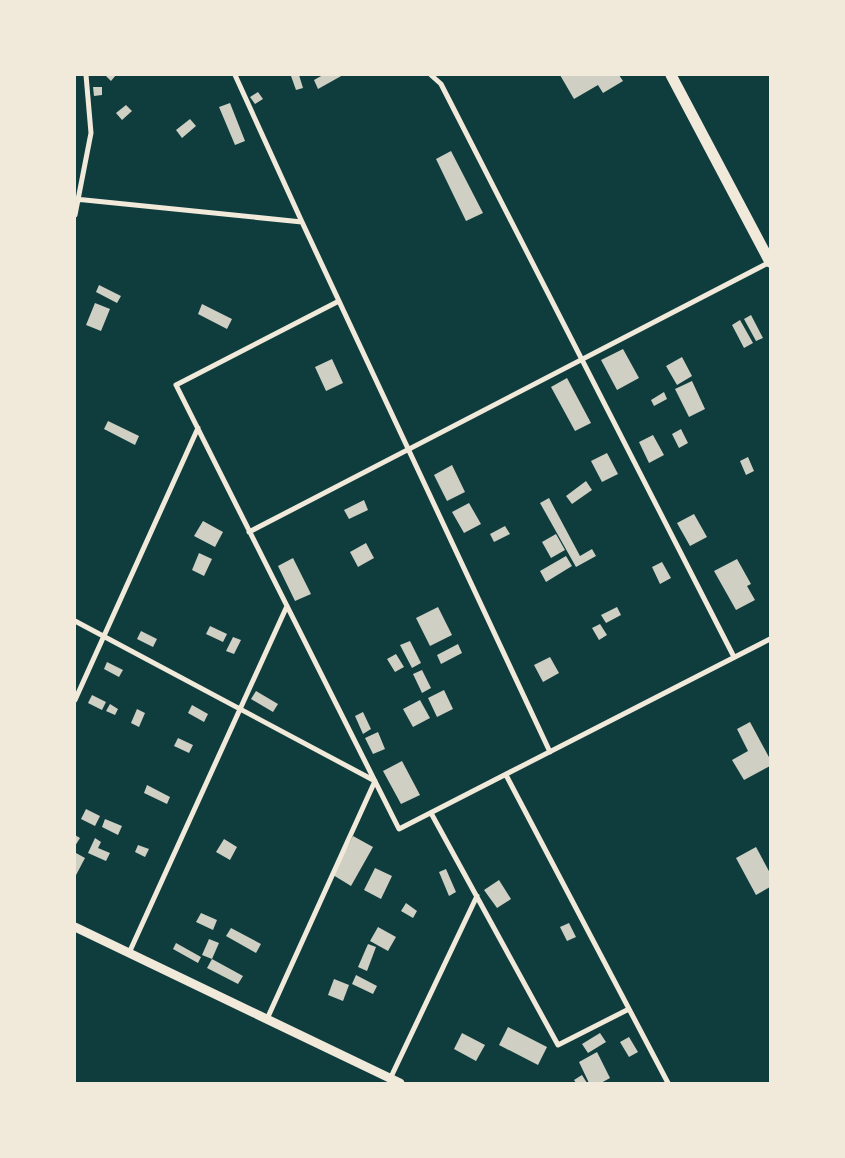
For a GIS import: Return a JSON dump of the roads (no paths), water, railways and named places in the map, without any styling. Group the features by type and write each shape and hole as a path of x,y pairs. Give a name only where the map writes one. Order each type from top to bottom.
{"highway":[{"path":"671,75 770,262"}],"street":[{"path":"75,214 76,200 91,133 86,75"},
{"path":"236,75 338,300 550,752"},
{"path":"431,75 441,84 734,657"},
{"path":"76,200 302,222"},
{"path":"249,532 770,262"},
{"path":"338,300 176,386 399,829 770,638"},
{"path":"75,700 198,428"},
{"path":"130,953 286,606"},
{"path":"75,622 375,781"},
{"path":"506,775 668,1083"},
{"path":"267,1019 375,781"},
{"path":"431,813 558,1045 628,1009"},
{"path":"390,1078 477,896"},
{"path":"75,927 400,1083"}]}
